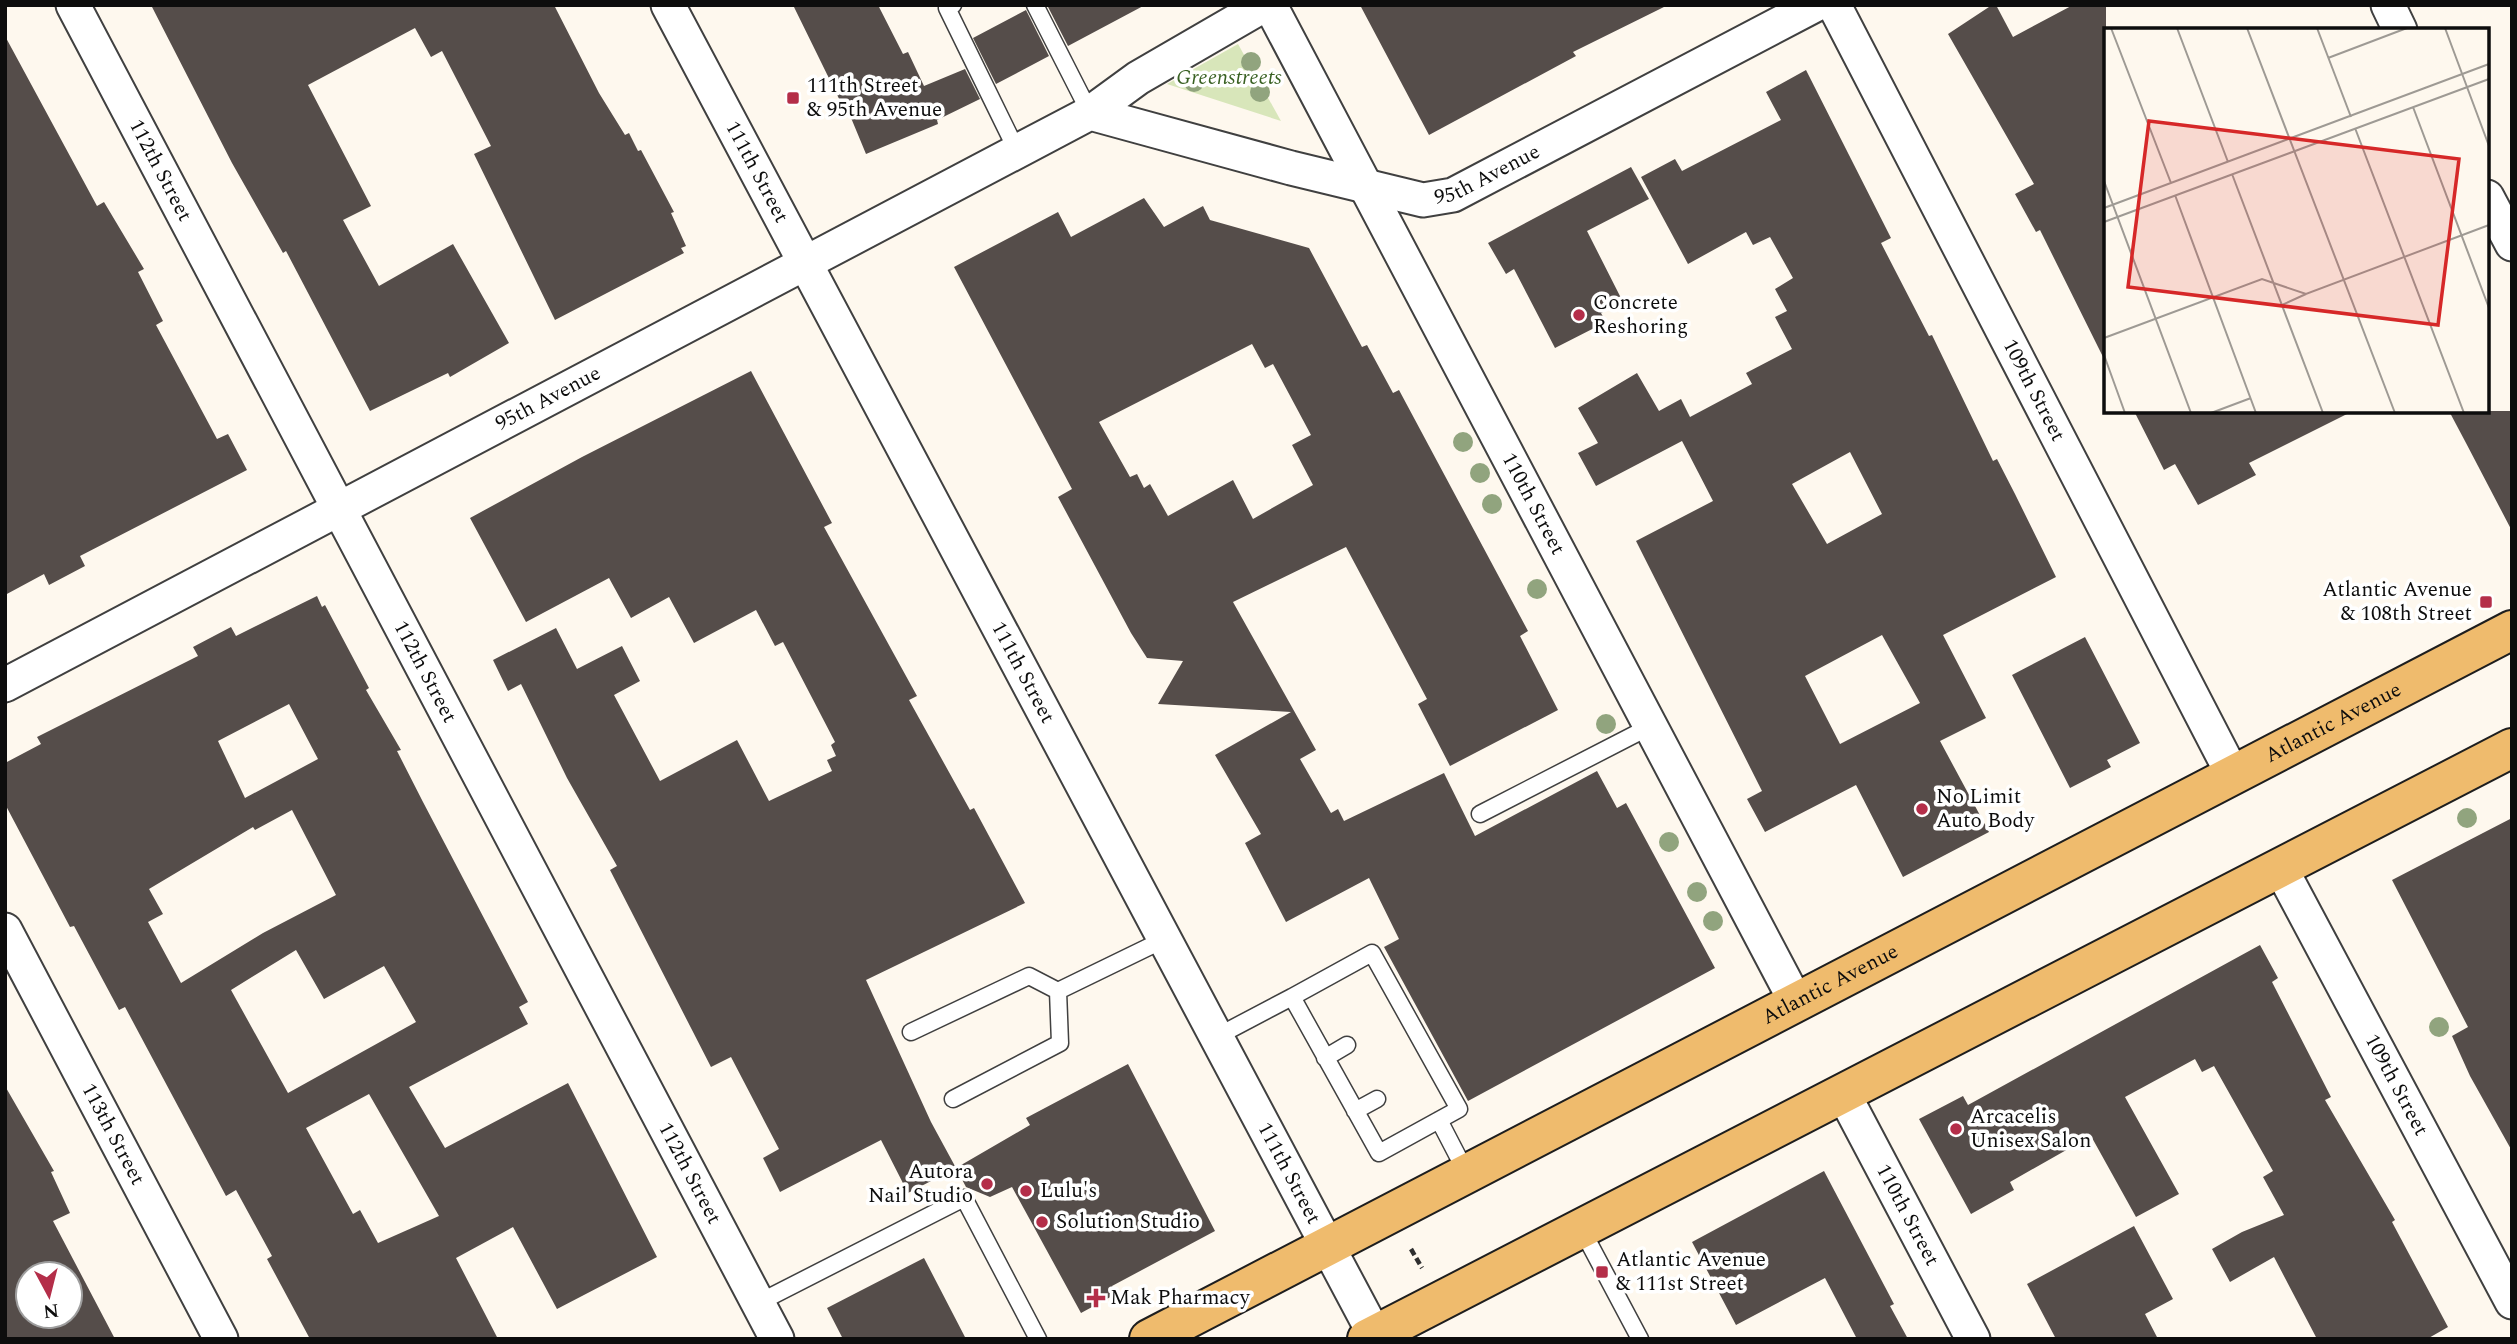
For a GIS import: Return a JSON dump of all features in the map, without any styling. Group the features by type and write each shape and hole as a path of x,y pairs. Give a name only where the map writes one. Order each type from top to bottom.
{"main road":[{"name":"Atlantic Avenue","path":"1149,1339 2512,630"},
{"path":"1373,1337 2512,748"}],"street":[{"name":"112th Street","path":"73,5 777,1339"},
{"name":"111th Street","path":"668,5 1165,939 1373,1337"},
{"name":"95th Avenue","path":"5,685 1090,113 1138,78 1264,5"},
{"name":"110th Street","path":"1270,5 1796,1002"},
{"name":"95th Avenue","path":"1090,113 1423,200 1453,195 1815,5"},
{"name":"109th Street","path":"1834,5 2233,775"},
{"path":"2388,5 2399,28"},
{"path":"2489,201 2512,244"},
{"name":"109th Street","path":"2280,867 2512,1302"},
{"name":"113th Street","path":"5,930 221,1339"},
{"name":"110th Street","path":"1843,1093 1973,1339"}],"lane":[{"path":"953,5 947,8 1017,151"},
{"path":"1035,5 1090,113"},
{"path":"1480,814 1651,726"},
{"path":"1058,991 1165,939"},
{"path":"1216,1037 1372,953 1432,1071 1459,1109 1378,1153 1292,997"},
{"path":"911,1032 1029,976 1058,991"},
{"path":"953,1099 1060,1042 1058,991"},
{"path":"1325,1058 1347,1045"},
{"path":"1355,1111 1377,1099"},
{"path":"1439,1120 1467,1174"},
{"path":"758,1303 964,1198 1038,1339"},
{"path":"1581,1228 1640,1339"}],"green space":[{"name":"Greenstreets","path":"1238,44 1281,121 1167,84"}],"building":[{"path":"151,5 554,5 599,93 625,135 629,133 638,151 641,150 674,212 671,213 686,246 681,248 684,253 555,320 474,154 491,146 442,51 431,57 415,28 308,85 371,206 343,220 379,286 453,244 509,343 450,377 448,373 370,411 286,251 283,253 232,163"},
{"path":"793,5 878,5 903,54 908,52 924,86 965,69 980,99 937,120 938,124 866,154 849,113 847,115"},
{"path":"1047,5 1145,5 1068,46"},
{"path":"1360,5 1668,5 1573,52 1576,56 1429,135"},
{"path":"1992,5 1996,5 2013,37 2073,5 2106,5 2104,359 2040,230 2036,232 2015,194 2034,184 1948,34"},
{"path":"1026,10 1049,56 996,84 973,38"},
{"path":"5,36 97,206 104,202 144,269 138,272 163,321 156,325 217,439 228,434 247,470 80,556 85,566 49,585 44,574 5,595"},
{"path":"1806,70 1891,238 1881,243 1929,336 1932,335 1993,461 1997,459 2056,577 1943,635 1986,718 1940,741 1989,832 1903,877 1856,785 1765,832 1747,799 1762,791 1636,541 1713,501 1682,441 1596,486 1578,453 1598,443 1578,408 1637,373 1659,411 1681,399 1690,417 1752,384 1746,373 1792,349 1775,317 1787,311 1775,289 1793,278 1770,237 1753,245 1746,232 1688,264 1641,177 1675,159 1682,171 1781,120 1766,92","holes":["1850,452 1882,514 1827,544 1792,484","1882,635 1920,703 1840,744 1805,676"]},
{"path":"1631,167 1649,199 1587,231 1623,302 1601,313 1606,322 1555,348 1514,269 1506,274 1488,243"},
{"path":"1144,198 1164,227 1203,206 1210,220 1309,248 1362,347 1367,345 1393,393 1399,390 1528,631 1520,636 1558,710 1450,766 1418,704 1427,699 1346,547 1233,602 1316,750 1300,759 1331,813 1338,809 1344,821 1444,773 1475,836 1597,771 1617,808 1626,803 1715,968 1468,1101 1384,947 1399,939 1369,878 1286,922 1245,843 1261,834 1215,755 1291,712 1158,704 1183,661 1147,658 1131,633 1058,497 1072,489 954,267 1058,212 1071,237","holes":["1252,344 1265,368 1273,364 1311,435 1292,445 1313,485 1253,519 1233,480 1168,516 1150,484 1144,488 1137,474 1130,477 1099,422"]},
{"path":"751,371 832,523 824,527 917,696 909,700 970,810 974,808 1025,903 866,980 931,1122 956,1168 908,1193 881,1140 780,1192 763,1158 779,1149 731,1057 711,1067 610,870 617,866 567,778 521,684 508,691 493,660 556,628 577,669 622,646 640,681 614,695 660,781 737,740 769,801 832,771 827,760 836,756 831,745 835,742 783,642 775,646 756,610 694,643 669,597 631,618 609,578 526,622 470,518 582,457"},
{"path":"2512,411 2512,531 2450,413"},
{"path":"2135,413 2349,413 2249,463 2256,475 2198,505 2175,464 2164,470"},
{"path":"317,596 322,607 325,605 369,688 366,690 401,750 397,751 423,802 528,1002 519,1007 528,1024 409,1087 445,1148 568,1083 657,1257 557,1309 513,1227 456,1258 498,1339 310,1339 267,1259 272,1256 236,1190 226,1196 125,1007 119,1010 74,926 70,927 5,804 5,763 41,744 37,737 198,656 193,647 231,627 236,636","holes":["289,704 318,759 245,798 218,741","292,810 336,895 263,933 181,983 148,922 163,914 149,889 253,827 255,830","296,950 324,999 384,966 416,1022 288,1093 231,990","369,1094 439,1216 378,1243 360,1210 353,1214 306,1128"]},
{"path":"2085,637 2140,743 2107,760 2111,767 2070,788 2012,675"},
{"path":"2512,818 2512,1151 2470,1076 2452,1036 2468,1027 2392,880"},
{"path":"2260,945 2278,978 2272,982 2331,1097 2325,1100 2395,1220 2392,1222 2448,1327 2427,1339 2317,1339 2274,1257 2230,1282 2212,1249 2242,1232 2284,1215 2263,1177 2273,1171 2214,1066 2202,1072 2195,1059 2125,1097 2179,1194 2136,1217 2091,1136 2010,1182 2014,1190 1971,1214 1919,1119 1963,1096 1968,1105"},
{"path":"1128,1064 1215,1231 1112,1286 1116,1294 1081,1313 1012,1187 990,1197 966,1187 956,1168 1030,1125 1026,1118"},
{"path":"5,1086 54,1171 51,1172 70,1213 53,1221 73,1260 14,1260 14,1330 84,1330 84,1280 115,1339 5,1339"},
{"path":"1824,1171 1894,1304 1890,1306 1908,1339 1857,1339 1825,1278 1736,1325 1692,1242"},
{"path":"2134,1226 2173,1299 2145,1314 2158,1339 2056,1339 2027,1284"},
{"path":"924,1258 966,1339 843,1339 827,1308"}],"place":[{"name":"111th Street & 95th Avenue","path":"793,98"},
{"name":"Concrete Reshoring","path":"1579,315"},
{"name":"Atlantic Avenue & 108th Street","path":"2486,602"},
{"name":"No Limit Auto Body","path":"1922,809"},
{"name":"Arcacelis Unisex Salon","path":"1956,1129"},
{"name":"Autora Nail Studio","path":"987,1184"},
{"name":"Lulu's","path":"1026,1191"},
{"name":"Solution Studio","path":"1042,1222"},
{"name":"Atlantic Avenue & 111st Street","path":"1602,1272"},
{"name":"Mak Pharmacy","path":"1096,1298"}]}
